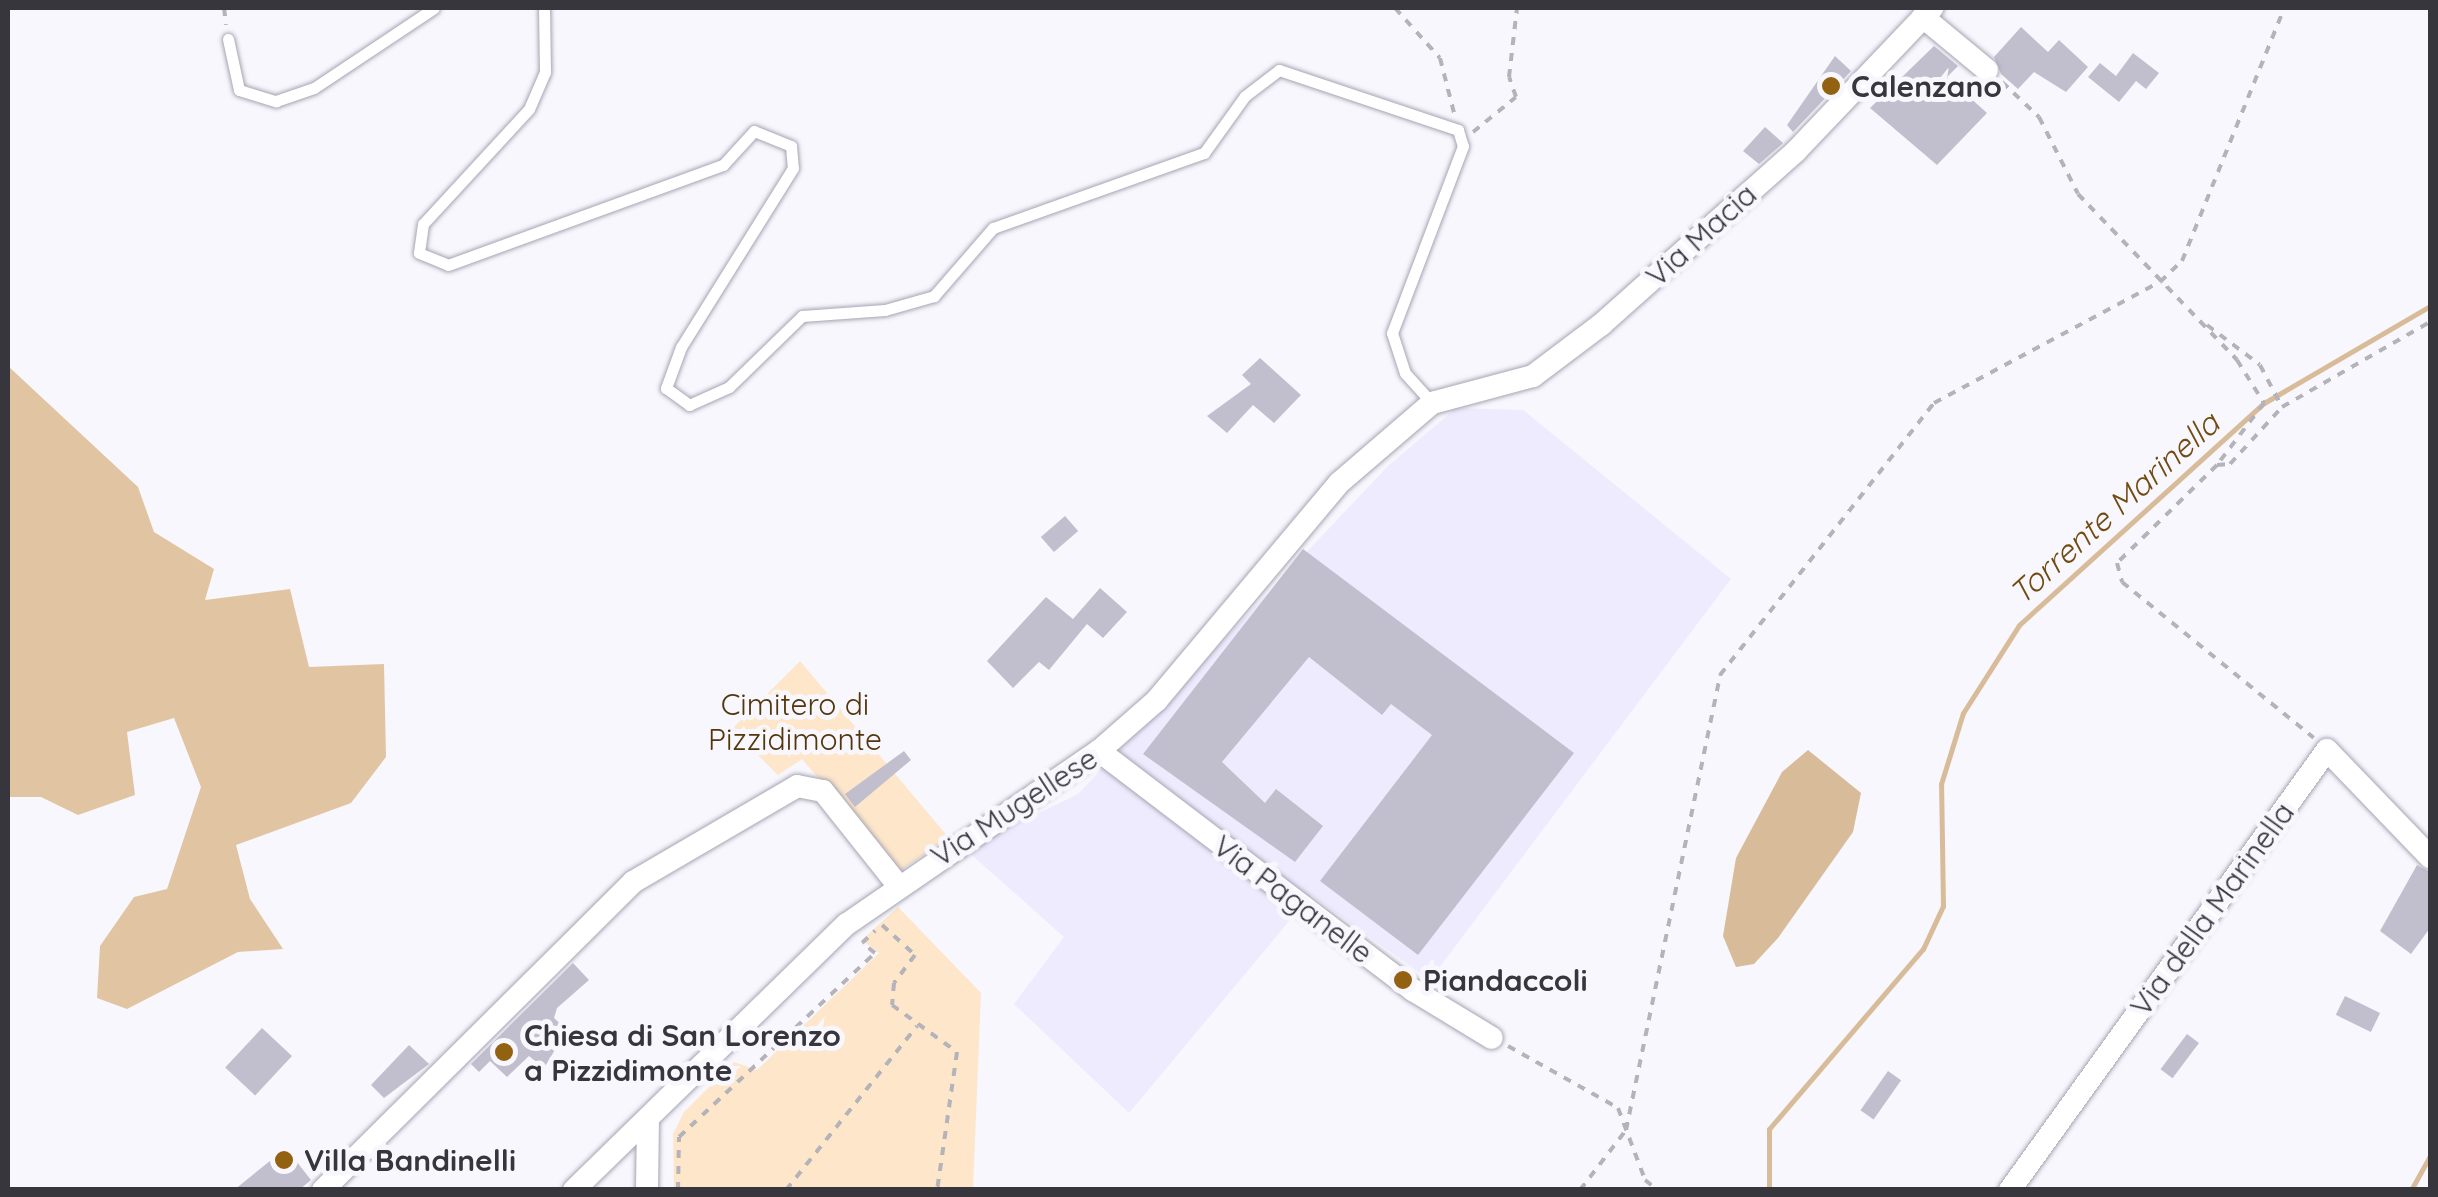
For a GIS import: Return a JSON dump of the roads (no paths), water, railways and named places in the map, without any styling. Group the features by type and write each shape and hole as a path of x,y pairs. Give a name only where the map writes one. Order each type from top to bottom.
{"street":[{"path":"1922,11 1987,70"},
{"name":"Via Macia","path":"1432,403 1533,376 1602,324 1795,152 1922,11"},
{"name":"Via Mugellese","path":"574,1190 897,884 1099,751 1157,700 1339,483 1432,403"},
{"name":"Via della Marinella","path":"2010,1190 2327,750 2430,857"},
{"name":"Via Paganelle","path":"1099,751 1413,990 1492,1038"},
{"path":"324,1190 633,882 796,786 823,791 897,884"},
{"path":"648,1119 648,1190"}],"lane":[{"path":"228,39 240,90 276,101 314,88 434,8"},
{"path":"544,8 545,72 529,109 422,224 419,253 448,265 723,165 754,131 792,146 793,168 681,347 666,388 688,404 729,387 802,316 885,310 934,296 993,228 1204,153 1271,72 1457,132 1392,333 1405,373 1432,403"}],"waterway":[{"name":"Torrente Marinella","path":"1769,1190 1769,1129 1923,949 1943,906 1941,784 1963,713 2019,625 2264,403 2430,306"},
{"path":"2411,1190 2430,1156"}],"place":[{"name":"Calenzano","path":"1831,86"},
{"name":"Piandaccoli","path":"1403,980"},
{"name":"Chiesa di San Lorenzo a Pizzidimonte","path":"504,1052"},
{"name":"Villa Bandinelli","path":"284,1160"}],"park label":[{"name":"Cimitero di Pizzidimonte","path":"795,721"}]}
